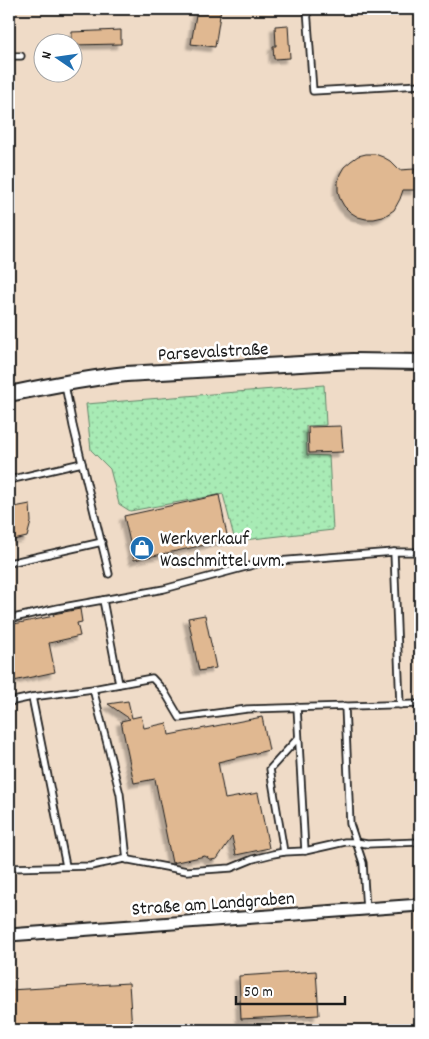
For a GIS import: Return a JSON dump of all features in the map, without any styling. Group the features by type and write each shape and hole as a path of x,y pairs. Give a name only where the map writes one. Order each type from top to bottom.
{"street":[{"name":"Parsevalstraße","path":"9,394 64,382 126,374 343,361 420,362"},
{"name":"Straße am Landgraben","path":"9,935 420,905"}],"lane":[{"path":"307,9 312,91 420,85"},
{"path":"9,56 21,56"},
{"path":"64,382 109,574"},
{"path":"9,480 82,463"},
{"path":"9,563 102,542"},
{"path":"9,619 164,589 264,562 394,552 420,552"},
{"path":"394,552 400,705"},
{"path":"103,600 119,684"},
{"path":"9,702 152,678 164,691 180,718 247,709 420,704"},
{"path":"93,689 120,794 127,860"},
{"path":"32,697 66,866"},
{"path":"344,706 350,824 363,863 366,909"},
{"path":"297,708 305,851"},
{"path":"284,852 270,769 298,738"},
{"path":"9,868 91,866 124,859 187,871 230,868 273,854 305,851 345,842 367,844 420,842"}],"shaded area":[{"path":"9,9 420,9 420,1030 9,1030"}],"green space":[{"path":"324,385 326,425 306,426 307,455 329,456 333,530 235,541 223,494 130,511 119,504 110,469 91,450 86,404"}],"building":[{"path":"197,9 221,9 215,47 191,44"},
{"path":"288,25 290,58 274,59 273,46 276,46 275,26"},
{"path":"121,30 121,44 82,45 82,32 72,32"},
{"path":"375,154 383,157 399,170 415,169 416,190 403,190 394,210 383,217 374,219 358,217 350,212 340,199 338,191 340,174 344,167 358,156"},
{"path":"341,426 343,452 309,453 308,427"},
{"path":"219,495 228,540 134,560 124,516"},
{"path":"30,504 31,522 27,537 9,541 9,508"},
{"path":"80,609 82,622 77,623 80,636 49,643 55,672 9,682 9,625"},
{"path":"205,615 216,668 199,671 188,618"},
{"path":"128,701 132,718 141,716 144,728 167,723 169,735 262,717 269,750 218,762 225,799 258,793 269,848 236,855 232,837 217,859 211,860 205,856 172,863 155,779 134,783 121,721 130,719 108,704"},
{"path":"316,971 319,1015 241,1019 239,976"},
{"path":"129,983 132,1030 9,1030 9,990"}],"place":[{"name":"Werkverkauf Waschmittel uvm.","path":"142,548"}]}
